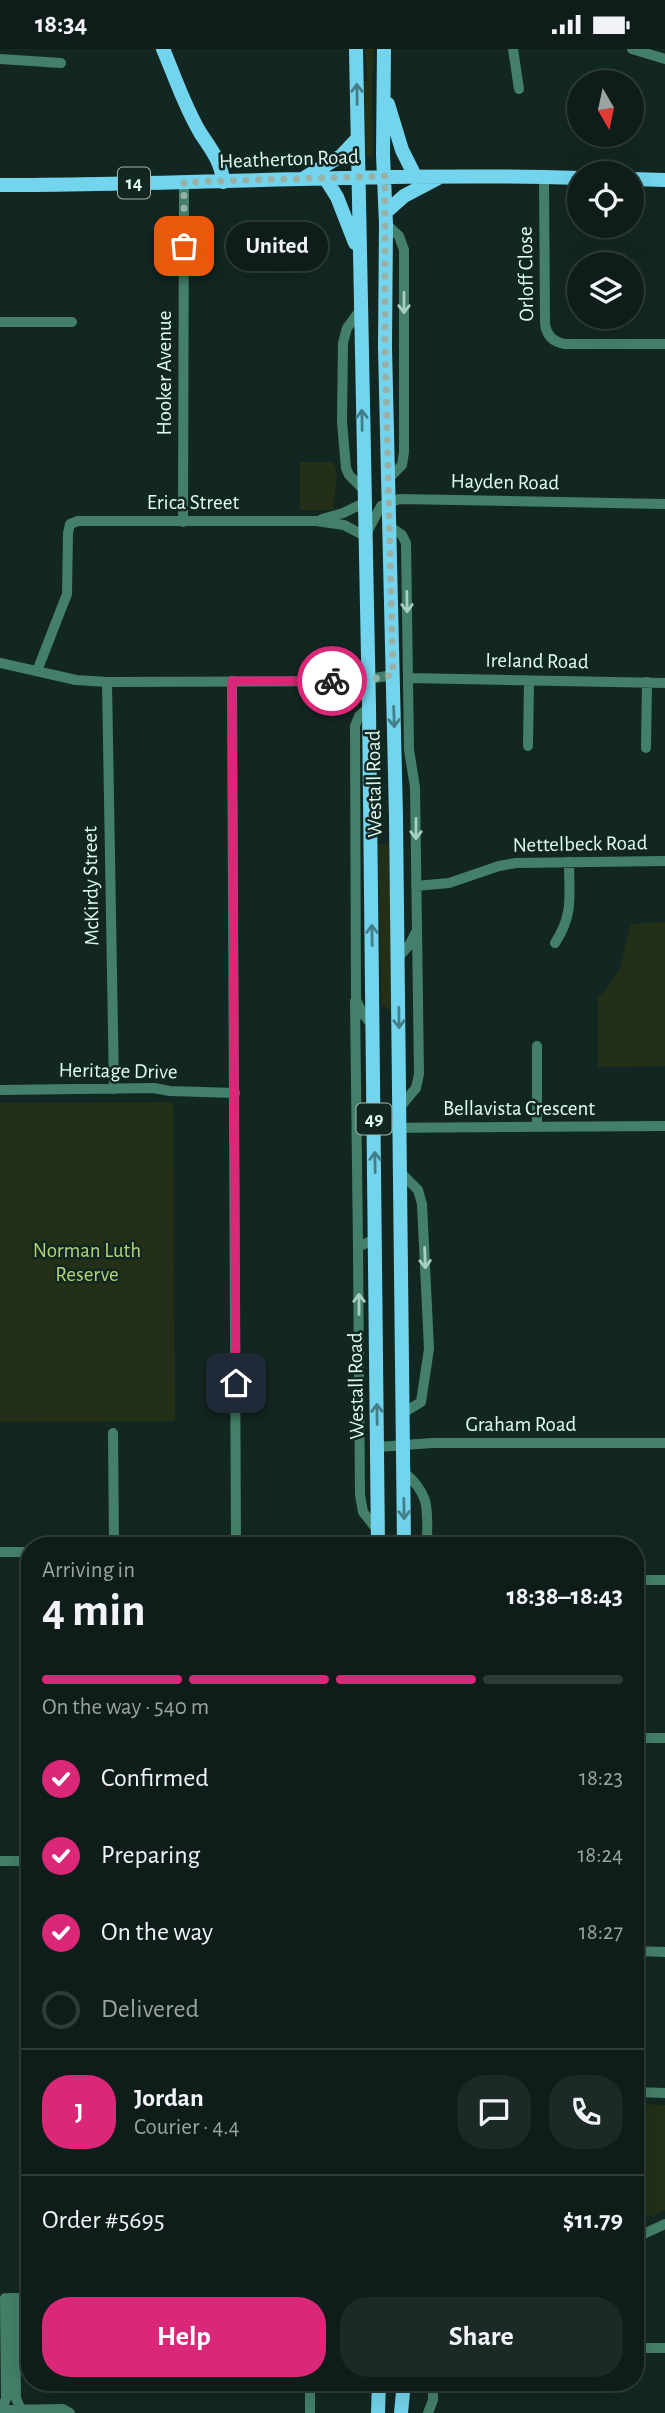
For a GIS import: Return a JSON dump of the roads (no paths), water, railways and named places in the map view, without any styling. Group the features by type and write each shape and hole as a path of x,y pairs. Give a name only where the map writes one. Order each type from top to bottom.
{"main road":[{"path":"163,49 201,133 203,150 217,182"},
{"name":"49","path":"356,49 358,177"},
{"name":"49","path":"384,49 385,176"},
{"path":"383,85 402,151 415,176"},
{"path":"303,179 341,156 357,139"},
{"name":"Heatherton Road","path":"0,185 385,176 567,178"},
{"name":"Westall Road","path":"385,176 388,501 400,677 398,958 404,1537"},
{"path":"386,218 404,196 442,176"},
{"name":"Westall Road","path":"358,177 369,707 378,1537"},
{"path":"325,178 344,211 359,254"},
{"path":"644,179 665,180"},
{"path":"376,1202 401,1201"},
{"path":"378,2413 379,2391"},
{"path":"401,2413 403,2391"}],"street":[{"path":"513,49 519,89"},
{"path":"632,49 665,59"},
{"path":"0,59 61,63"},
{"name":"Orloff Close","path":"544,177 545,323 549,335 555,341 565,344 665,344"},
{"name":"Hooker Avenue","path":"183,522 184,182"},
{"name":"Westall Road","path":"361,309 347,328 343,343 342,422 346,468 364,496"},
{"path":"0,322 72,322"},
{"name":"Erica Street","path":"316,521 343,513 364,496"},
{"name":"Hayden Road","path":"388,501 400,499 665,504"},
{"path":"365,536 377,510 388,501"},
{"name":"Erica Street","path":"37,671 67,594 70,524 78,521 316,521 344,526 365,536"},
{"name":"Ireland Road","path":"0,663 76,680 107,682 368,680 400,677 665,683"},
{"name":"Westall Road","path":"400,677 415,787 418,1080 416,1088 400,1107"},
{"path":"232,681 236,1537"},
{"path":"528,746 529,681"},
{"name":"McKirdy Street","path":"107,682 114,1089"},
{"path":"646,748 647,682"},
{"name":"Westall Road","path":"369,707 359,716 354,730 360,1495 363,1512 377,1537"},
{"name":"Nettelbeck Road","path":"416,886 449,883 516,863 665,861"},
{"path":"555,943 569,916 569,862"},
{"path":"398,958 410,944 417,929"},
{"path":"356,1000 373,1025"},
{"path":"537,1046 537,1127"},
{"name":"Heritage Drive","path":"0,1090 154,1088 235,1093"},
{"name":"Bellavista Crescent","path":"374,1128 665,1126"},
{"path":"401,1173 418,1190 422,1203 429,1349 421,1402 403,1413"},
{"path":"358,1247 375,1239"},
{"path":"113,1433 114,1537"},
{"name":"Graham Road","path":"378,1447 432,1443 665,1443"},
{"path":"404,1472 421,1489 427,1508 427,1537"},
{"path":"0,1552 21,1552"},
{"path":"644,1580 665,1580"},
{"path":"644,1738 665,1738"},
{"path":"0,1861 21,1861"},
{"path":"644,1951 665,1951"},
{"path":"644,2092 665,2093"},
{"path":"644,2234 665,2224"},
{"path":"7,2298 6,2399 0,2410 63,2409 70,2413"},
{"path":"644,2349 665,2348"},
{"path":"7,2357 16,2398 22,2410"},
{"path":"310,2391 310,2413"},
{"path":"428,2413 433,2391"}],"place":[{"name":"United","path":"184,246"}],"park label":[{"name":"Norman Luth Reserve","path":"87,1262"}]}
